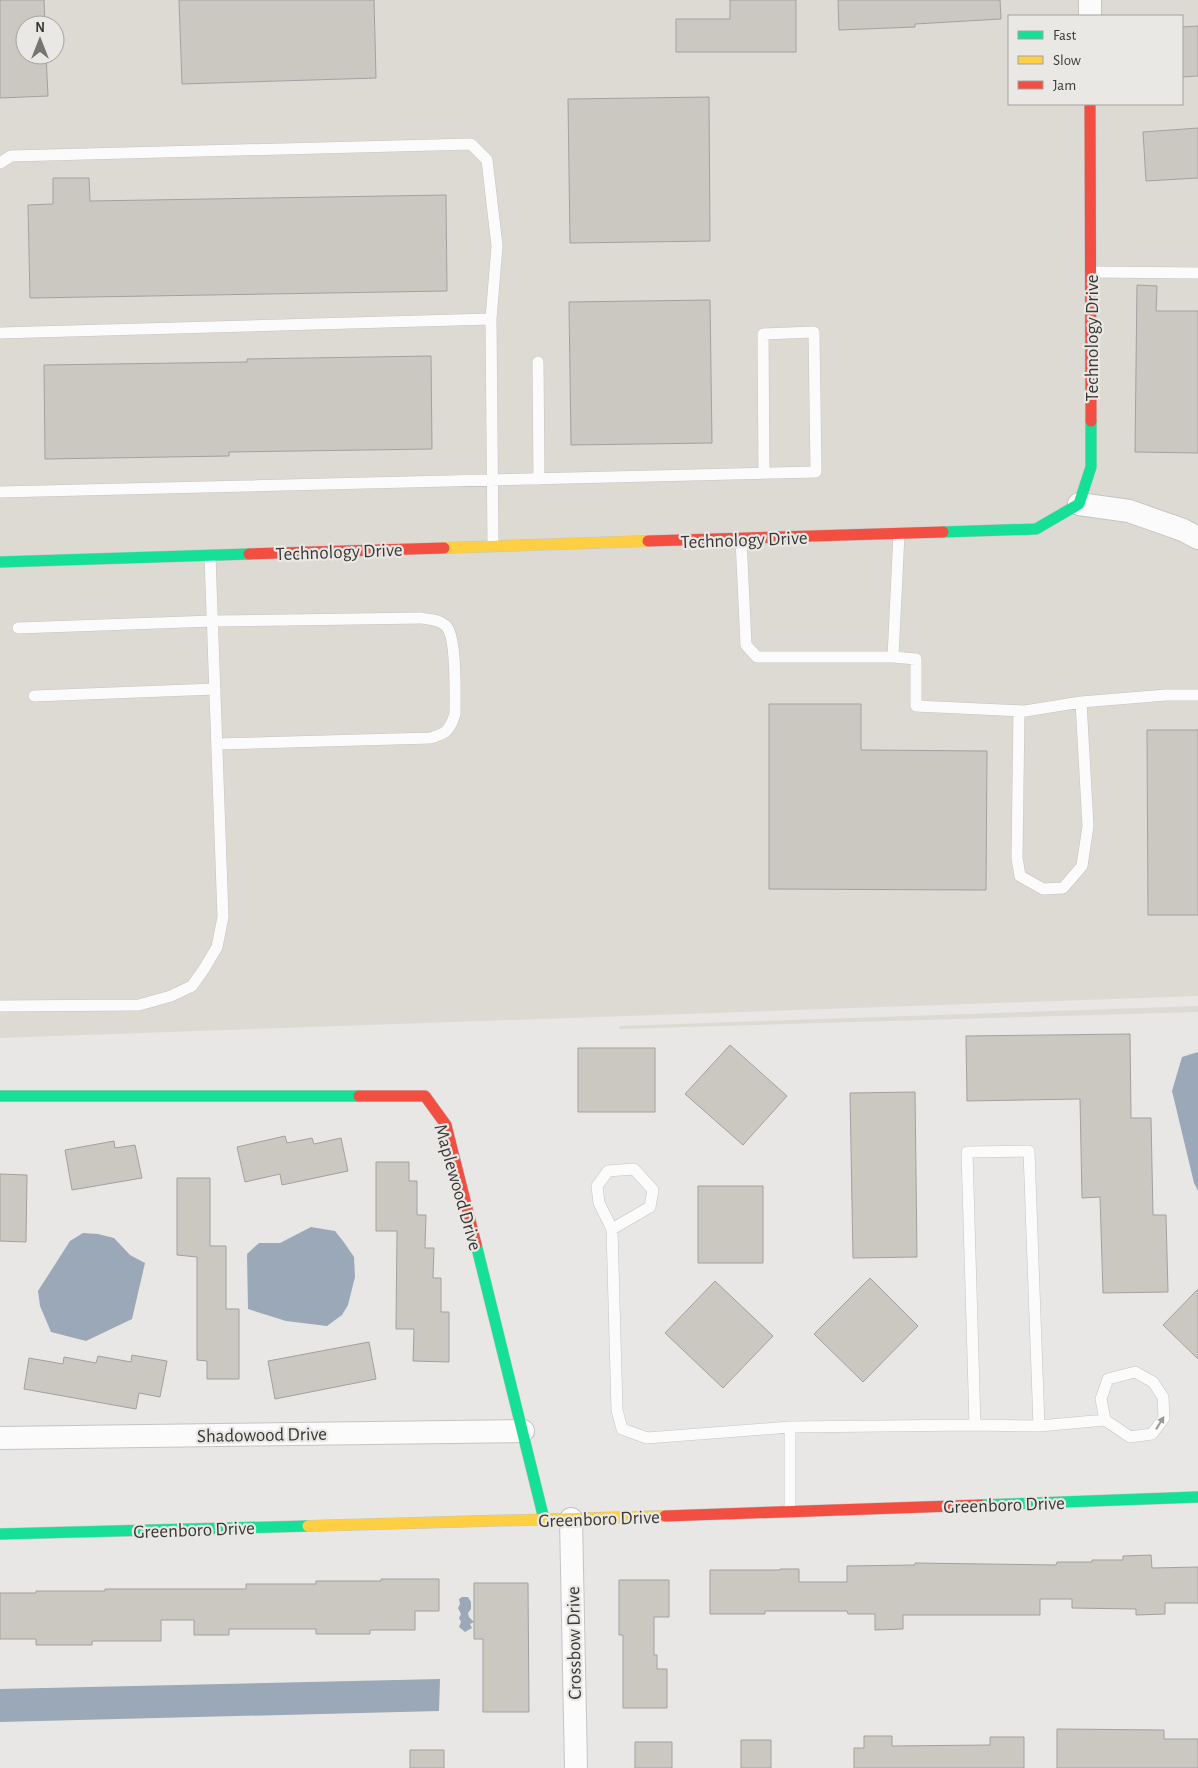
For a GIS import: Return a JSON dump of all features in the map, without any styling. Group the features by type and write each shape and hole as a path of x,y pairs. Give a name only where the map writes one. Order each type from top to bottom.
{"street":[{"path":"1090,0 1090,15"},
{"name":"Technology Drive","path":"0,562 1036,530 1079,504 1091,467 1090,105"},
{"path":"1079,504 1129,511 1183,530 1198,538"},
{"name":"Maplewood Drive","path":"0,1096 425,1096 446,1125 544,1519"},
{"name":"Shadowood Drive","path":"0,1438 523,1431"},
{"name":"Greenboro Drive","path":"0,1534 570,1519 1198,1497"},
{"name":"Crossbow Drive","path":"570,1519 576,1768"}],"lane":[{"path":"0,162 11,156 470,144 487,160 497,246 491,319 493,547"},
{"path":"1091,272 1198,273"},
{"path":"0,333 491,319"},
{"path":"0,492 816,472 814,332 763,334 764,473"},
{"path":"538,362 539,479"},
{"path":"893,657 899,534"},
{"path":"741,539 746,645 757,657 893,657 916,659 916,706 1019,711 1081,702 1166,695 1198,695"},
{"path":"0,1006 139,1004 171,996 192,986 217,947 223,917 210,556"},
{"path":"18,628 212,621 421,618 439,621 448,627 453,640 455,714 452,725 443,734 430,738 217,744"},
{"path":"34,696 215,689"},
{"path":"1019,711 1017,858 1020,876 1043,889 1063,888 1082,866 1088,826 1081,702"},
{"path":"975,1425 967,1152 1029,1151 1039,1426"},
{"path":"612,1229 650,1207 653,1190 634,1169 608,1171 597,1186 599,1203 612,1229 617,1410 622,1429 646,1438 790,1427 1039,1426 1105,1420 1130,1437 1152,1434 1164,1418 1163,1397 1153,1382 1135,1372 1108,1379 1101,1399 1105,1420"},
{"path":"790,1427 790,1511"}],"shaded area":[{"path":"0,0 1198,0 1198,996 0,1038"},
{"path":"1198,1006 1198,1012 619,1029 620,1026"}],"water":[{"path":"1198,1052 1198,1191 1194,1183 1172,1091 1182,1057"},
{"path":"311,1227 335,1231 354,1257 355,1277 348,1305 342,1315 327,1326 286,1321 248,1309 247,1254 259,1243 280,1243"},
{"path":"83,1233 114,1238 130,1255 145,1263 132,1319 86,1341 51,1332 40,1306 38,1291 70,1241"},
{"path":"468,1597 471,1602 471,1609 468,1613 474,1622 470,1624 472,1628 465,1632 459,1627 461,1614 458,1608 460,1604 459,1599"},
{"path":"440,1679 439,1711 0,1722 0,1689"}],"building":[{"path":"0,0 44,0 45,15 15,15 15,65 46,65 48,96 0,98"},
{"path":"179,0 374,0 376,78 182,84"},
{"path":"730,0 796,0 796,52 676,52 676,19 730,19"},
{"path":"838,0 1000,0 1001,19 915,24 915,27 839,30"},
{"path":"1198,26 1198,76 1183,77 1183,27"},
{"path":"709,97 710,241 570,243 568,99"},
{"path":"1198,128 1198,178 1146,181 1143,132"},
{"path":"53,178 89,178 90,201 446,195 447,291 30,298 28,205 53,204"},
{"path":"1137,285 1157,286 1156,311 1198,311 1198,453 1135,452"},
{"path":"710,300 712,443 571,445 569,302"},
{"path":"431,356 432,449 229,452 229,456 45,459 44,365 247,362 247,359"},
{"path":"769,704 861,704 861,750 987,751 986,890 769,889"},
{"path":"1147,730 1198,730 1198,915 1148,915"},
{"path":"1130,1034 1131,1118 1151,1118 1153,1215 1166,1215 1168,1292 1103,1293 1100,1197 1082,1198 1080,1099 967,1101 966,1036"},
{"path":"730,1045 787,1096 743,1145 685,1094"},
{"path":"578,1048 655,1048 655,1112 578,1112"},
{"path":"915,1092 917,1257 853,1258 850,1093"},
{"path":"285,1136 287,1143 312,1138 314,1144 341,1138 348,1171 282,1185 280,1174 245,1182 237,1147"},
{"path":"114,1141 115,1148 135,1145 142,1178 72,1190 65,1150"},
{"path":"376,1162 409,1162 409,1181 417,1181 417,1215 426,1215 425,1248 434,1248 433,1278 441,1278 441,1312 449,1312 449,1362 413,1361 414,1329 396,1329 397,1231 376,1231"},
{"path":"0,1174 27,1175 26,1242 0,1241"},
{"path":"177,1178 210,1178 210,1246 226,1246 226,1309 239,1309 239,1379 207,1379 207,1361 197,1360 197,1257 177,1255"},
{"path":"698,1186 763,1186 763,1263 698,1263"},
{"path":"870,1278 918,1326 863,1382 814,1334"},
{"path":"715,1281 773,1336 723,1388 665,1333"},
{"path":"1198,1289 1198,1359 1163,1325"},
{"path":"369,1342 376,1379 275,1399 268,1361"},
{"path":"132,1355 167,1361 160,1397 139,1393 136,1409 24,1389 29,1358 63,1364 64,1357 96,1363 98,1356 131,1362"},
{"path":"1151,1555 1152,1568 1198,1567 1198,1603 1165,1603 1165,1614 1136,1615 1136,1609 1072,1608 1072,1599 1040,1599 1040,1615 903,1615 903,1629 875,1630 875,1614 848,1614 847,1611 765,1611 765,1614 710,1614 710,1570 799,1569 799,1582 847,1582 847,1566 915,1565 915,1563 1056,1565 1057,1562 1123,1560 1123,1556"},
{"path":"381,1579 439,1579 439,1611 415,1611 415,1630 370,1630 370,1634 316,1634 316,1629 229,1629 229,1635 194,1635 194,1620 161,1620 161,1641 92,1641 92,1645 36,1645 36,1639 0,1639 0,1593 105,1591 105,1589 246,1589 246,1584 316,1584 316,1581 381,1581"},
{"path":"619,1580 669,1580 669,1617 654,1617 654,1655 657,1655 657,1669 667,1669 667,1708 623,1708 623,1635 619,1635"},
{"path":"474,1583 528,1583 529,1712 483,1712 483,1639 474,1639"},
{"path":"1057,1729 1164,1730 1164,1739 1198,1739 1198,1768 1057,1768"},
{"path":"864,1736 892,1736 892,1746 990,1745 990,1737 1024,1737 1024,1768 854,1768 854,1748 864,1748"},
{"path":"741,1740 771,1740 771,1768 741,1768"},
{"path":"635,1742 672,1742 672,1768 635,1768"},
{"path":"410,1750 444,1750 444,1768 410,1768"}],"traffic: fast":[{"path":"943,532 1036,529 1079,504 1091,467 1091,421"},
{"path":"0,562 249,554"},
{"path":"0,1096 359,1096"},
{"path":"476,1244 544,1519"},
{"path":"981,1505 1198,1497"},
{"path":"0,1534 308,1526"}],"traffic: slow":[{"path":"444,548 648,541"},
{"path":"308,1526 665,1516"}],"traffic: jam":[{"path":"1090,105 1091,421"},
{"path":"648,541 943,532"},
{"path":"249,554 444,548"},
{"path":"359,1096 425,1096 446,1125 476,1244"},
{"path":"665,1516 981,1505"}]}
